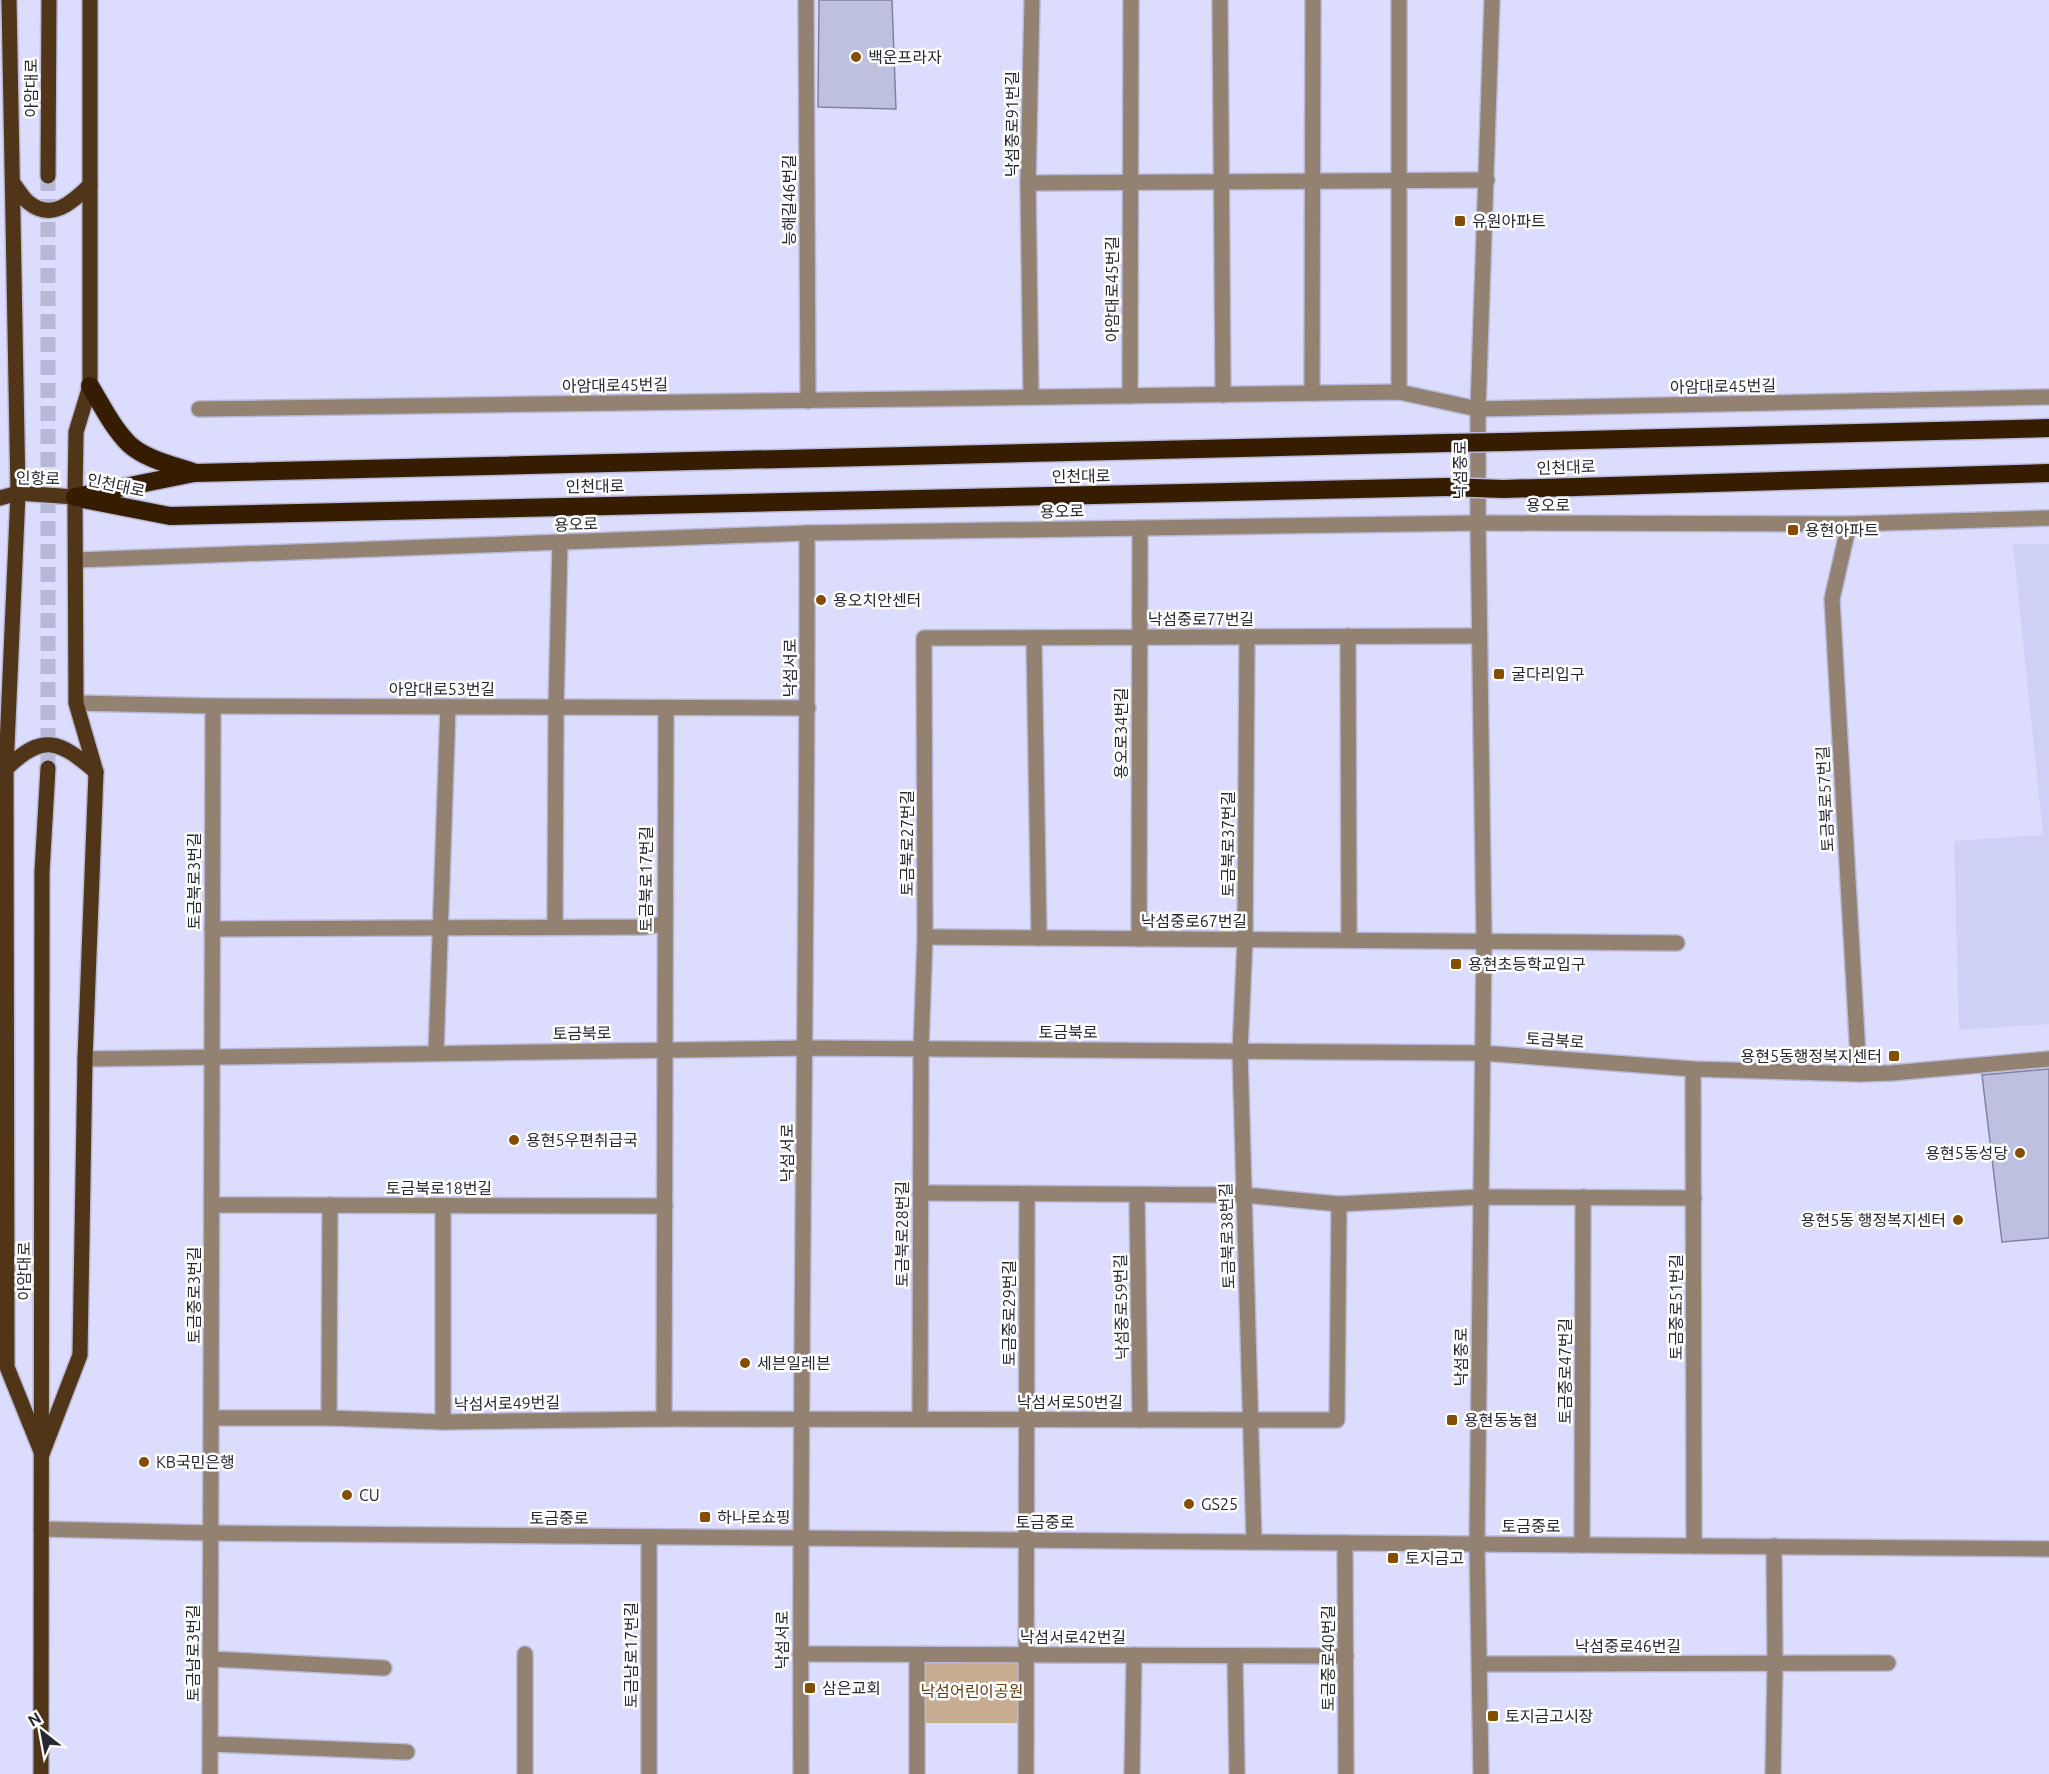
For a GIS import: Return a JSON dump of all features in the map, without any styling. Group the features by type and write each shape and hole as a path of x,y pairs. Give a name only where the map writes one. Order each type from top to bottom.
{"highway":[{"path":"90,386 111,422 131,446 153,459 194,473"},
{"name":"인천대로","path":"75,497 194,473 2049,429"},
{"name":"인천대로","path":"75,497 170,516 1447,487 1503,489 2049,473"}],"main road":[{"path":"9,0 18,493 9,657 6,769 7,1367 42,1454"},
{"name":"아암대로","path":"48,176 49,0"},
{"path":"42,1454 80,1355 86,1059 96,772 76,703 76,432 90,386 90,0"},
{"path":"13,183 27,201 38,208 58,209 72,203 90,185"},
{"name":"인항로","path":"0,498 18,493 75,497"},
{"path":"0,639 9,657"},
{"path":"6,769 22,753 39,745 57,746 75,754 96,772"},
{"name":"아암대로","path":"41,1774 42,872 48,768"}],"street":[{"name":"능해길46번길","path":"806,0 808,400"},
{"name":"낙섬중로91번길","path":"1032,0 1028,183 1487,180"},
{"path":"1131,0 1131,183"},
{"path":"1220,0 1223,395"},
{"path":"1312,393 1313,0"},
{"path":"1399,0 1399,392"},
{"name":"낙섬중로","path":"1481,1774 1478,1544 1484,941 1478,636 1478,409 1492,0"},
{"path":"1028,183 1030,397"},
{"name":"아암대로45번길","path":"1130,396 1131,183"},
{"name":"아암대로45번길","path":"199,409 1399,392 1478,409 2049,397"},
{"name":"용오로","path":"76,560 807,533 1478,523 1849,524 2049,518"},
{"name":"토금북로57번길","path":"1849,524 1832,599 1859,1074"},
{"name":"용오로34번길","path":"1139,939 1140,528"},
{"name":"낙섬서로","path":"801,1774 800,1538 808,708 807,533"},
{"path":"555,927 556,707 560,542"},
{"path":"1348,636 1349,940"},
{"name":"낙섬중로77번길","path":"924,638 1478,636"},
{"name":"토금북로37번길","path":"1240,1051 1245,940 1247,637"},
{"name":"토금북로27번길","path":"921,1049 925,937 924,638"},
{"path":"1034,638 1039,938"},
{"name":"아암대로53번길","path":"76,703 213,706 808,708"},
{"name":"토금북로3번길","path":"211,1056 213,706"},
{"path":"436,1053 448,707"},
{"name":"토금북로17번길","path":"664,1050 666,708"},
{"path":"212,929 643,927 664,924"},
{"name":"낙섬중로67번길","path":"925,937 1484,941"},
{"path":"1484,941 1677,943"},
{"name":"토금북로","path":"86,1059 805,1048 1482,1053 1692,1069 1859,1074 2049,1059"},
{"name":"토금북로28번길","path":"920,1419 921,1049"},
{"path":"664,1050 664,1419"},
{"name":"토금북로38번길","path":"1240,1051 1254,1542"},
{"name":"토금중로3번길","path":"210,1533 213,1205 211,1056"},
{"name":"토금중로51번길","path":"1692,1069 1694,1546"},
{"path":"920,1193 1244,1195 1339,1204 1480,1197 1694,1198"},
{"name":"토금중로29번길","path":"1026,1774 1027,1194"},
{"name":"낙섬중로59번길","path":"1137,1195 1140,1420"},
{"name":"토금중로47번길","path":"1582,1545 1583,1197"},
{"name":"낙섬서로50번길","path":"802,1419 1337,1420 1339,1204"},
{"name":"토금북로18번길","path":"213,1205 665,1206"},
{"path":"329,1418 330,1205"},
{"path":"443,1206 443,1422"},
{"name":"낙섬서로49번길","path":"212,1418 329,1418 443,1422 802,1419"},
{"name":"토금중로","path":"41,1529 210,1533 2049,1549"},
{"name":"토금남로3번길","path":"210,1533 210,1774"},
{"name":"토금남로17번길","path":"649,1537 649,1774"},
{"name":"토금중로40번길","path":"1345,1543 1346,1774"},
{"path":"1773,1772 1774,1546"},
{"path":"525,1654 525,1774"},
{"name":"낙섬서로42번길","path":"800,1654 1346,1656"},
{"path":"917,1655 917,1774"},
{"path":"1132,1774 1134,1655"},
{"path":"1235,1656 1237,1774"},
{"path":"211,1659 384,1668"},
{"name":"낙섬중로46번길","path":"1480,1664 1888,1663"},
{"path":"210,1744 407,1752"}],"shaded area":[{"path":"2013,544 2049,544 2049,1024 1959,1030 1954,841 2043,835"}],"green space":[{"name":"낙섬어린이공원","path":"921,1659 1023,1659 1022,1723 923,1723"}],"building":[{"name":"백운프라자","path":"819,0 892,0 896,109 818,107"},
{"name":"용현5동성당","path":"2049,1069 2049,1238 2002,1242 1982,1075"}],"tunnel":[{"path":"48,176 48,768"}],"place":[{"name":"백운프라자","path":"856,57"},
{"name":"유원아파트","path":"1460,221"},
{"name":"용현아파트","path":"1793,530"},
{"name":"용오치안센터","path":"821,600"},
{"name":"굴다리입구","path":"1499,674"},
{"name":"용현초등학교입구","path":"1456,964"},
{"name":"용현5동행정복지센터","path":"1894,1056"},
{"name":"용현5우편취급국","path":"514,1140"},
{"name":"용현5동성당","path":"2020,1153"},
{"name":"용현5동 행정복지센터","path":"1958,1220"},
{"name":"세븐일레븐","path":"745,1363"},
{"name":"용현동농협","path":"1452,1420"},
{"name":"KB국민은행","path":"144,1462"},
{"name":"CU","path":"347,1495"},
{"name":"GS25","path":"1189,1504"},
{"name":"하나로쇼핑","path":"705,1517"},
{"name":"토지금고","path":"1393,1558"},
{"name":"삼은교회","path":"810,1688"},
{"name":"토지금고시장","path":"1493,1716"}]}
